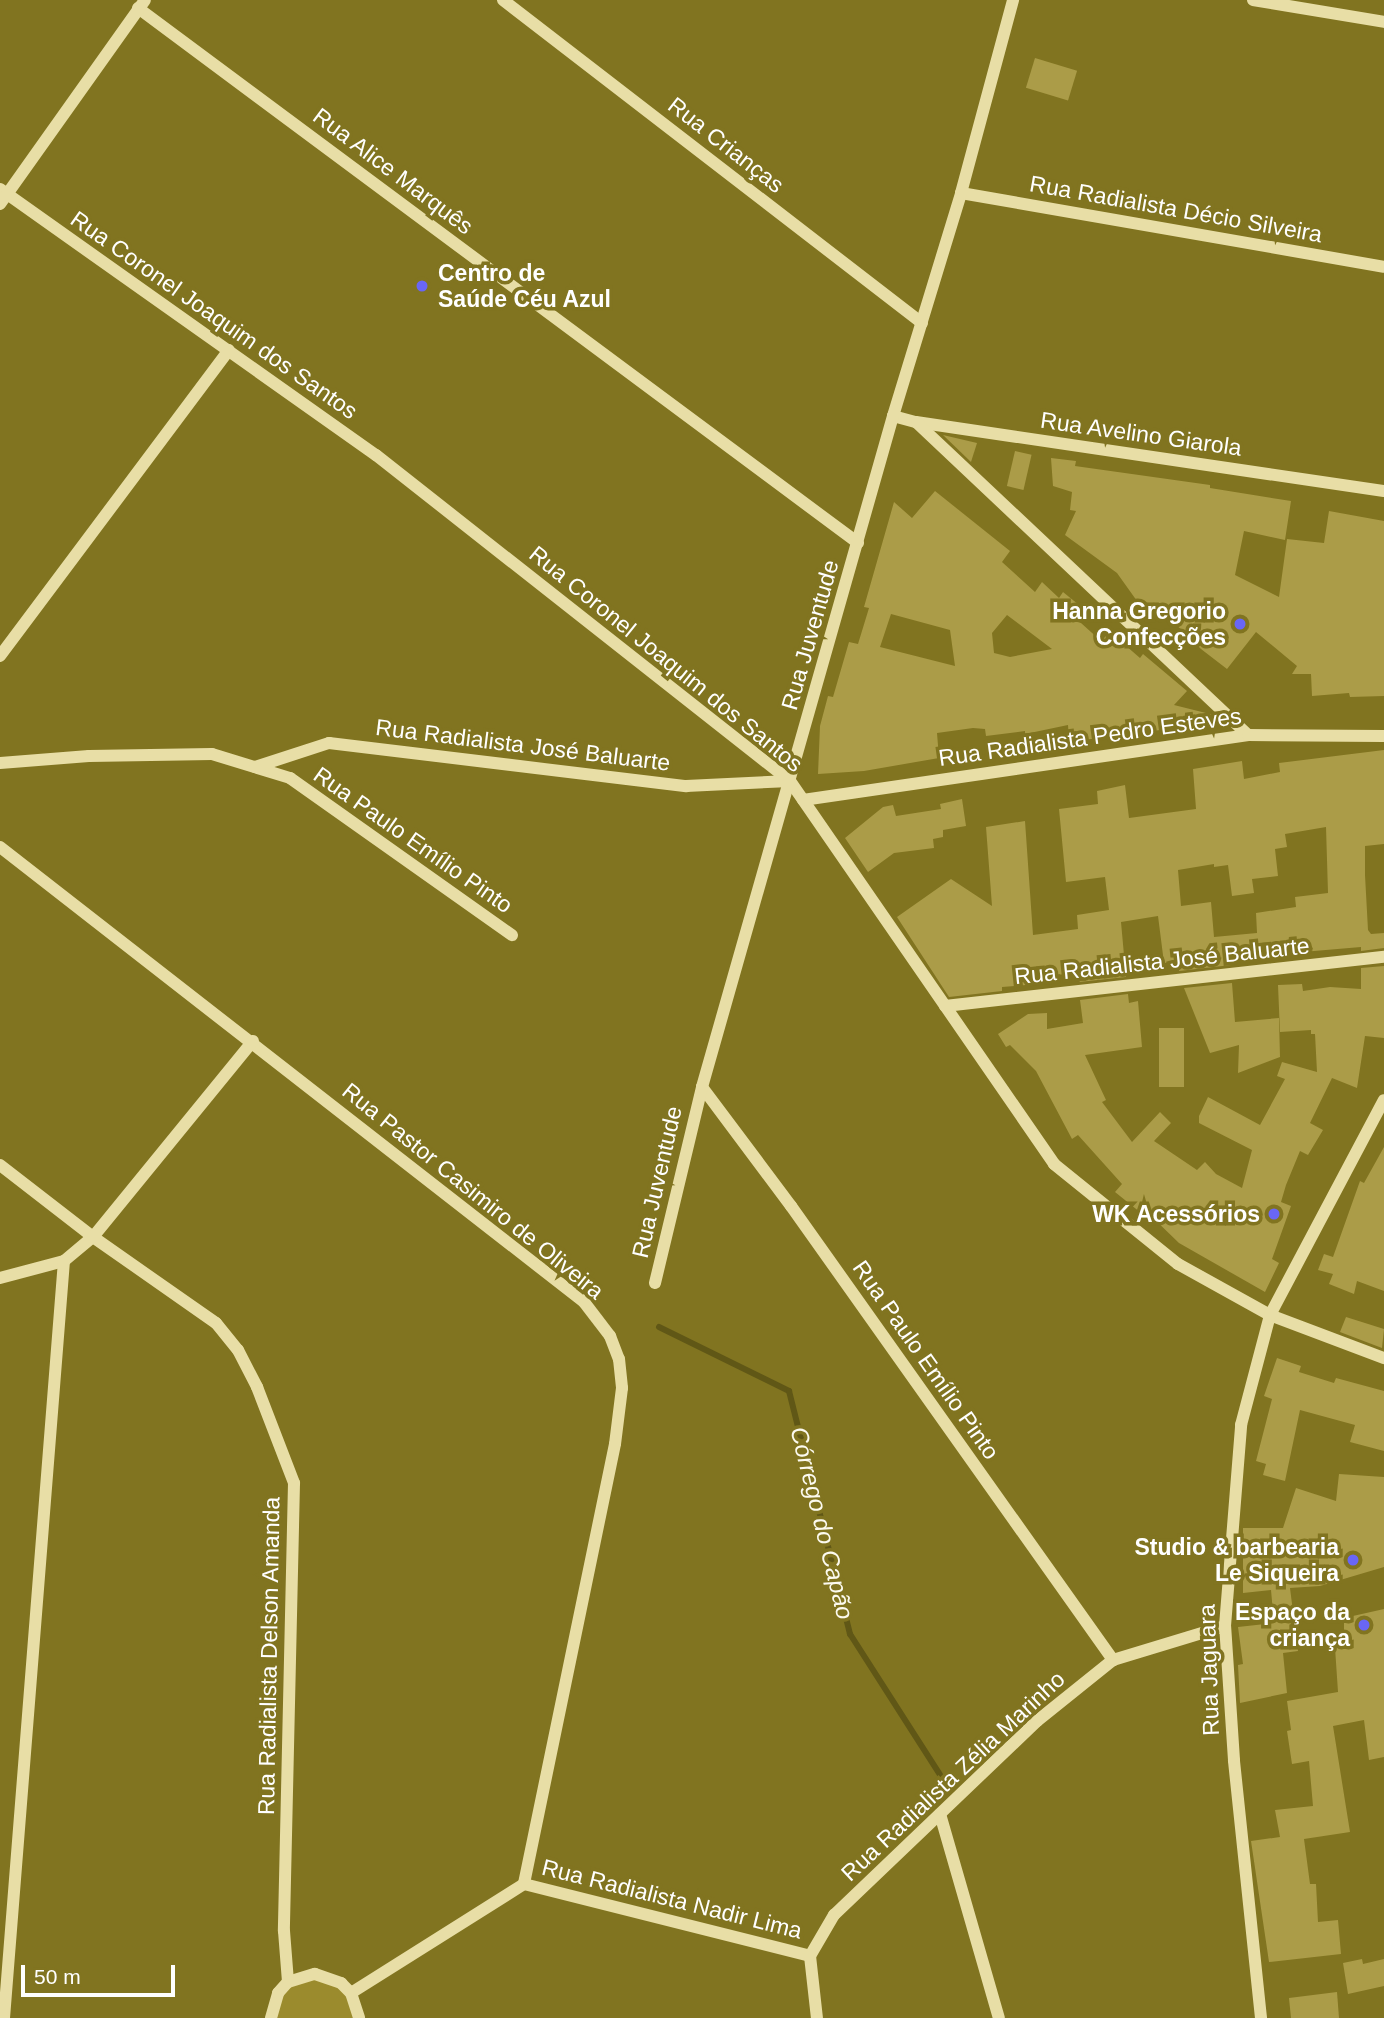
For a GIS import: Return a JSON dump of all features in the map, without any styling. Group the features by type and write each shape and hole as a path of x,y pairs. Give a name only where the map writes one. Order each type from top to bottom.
{"street":[{"name":"Rua Crianças","path":"503,0 922,323"},
{"name":"Rua Juventude","path":"655,1283 702,1087 893,416 961,193 1013,0"},
{"path":"1253,0 1384,22"},
{"path":"2,196 142,4"},
{"name":"Rua Alice Marquês","path":"142,4 858,543"},
{"name":"Rua Radialista Décio Silveira","path":"961,193 1384,267"},
{"name":"Rua Coronel Joaquim dos Santos","path":"2,196 229,350 376,455 790,780 1054,1164 1178,1264 1270,1315 1384,1358"},
{"path":"0,656 229,350"},
{"name":"Rua Avelino Giarola","path":"893,416 916,422 1384,491"},
{"path":"916,422 1248,735"},
{"name":"Rua Radialista Pedro Esteves","path":"803,800 1248,735 1384,736"},
{"name":"Rua Radialista José Baluarte","path":"254,767 329,743 686,786 790,780"},
{"path":"0,763 89,756 212,754 254,767"},
{"name":"Rua Paulo Emílio Pinto","path":"254,767 290,778 512,935"},
{"name":"Rua Pastor Casimiro de Oliveira","path":"0,847 253,1041 584,1302 610,1336 619,1359 622,1388 615,1444 524,1884"},
{"name":"Rua Radialista José Baluarte","path":"945,1006 1384,957"},
{"path":"0,1278 64,1261 93,1237 253,1041"},
{"name":"Rua Paulo Emílio Pinto","path":"702,1087 791,1206 1113,1660"},
{"name":"Rua Jaguara","path":"1261,2018 1234,1760 1225,1626 1241,1425 1270,1315 1384,1100"},
{"name":"Rua Radialista Delson Amanda","path":"0,1165 93,1237 216,1323 239,1350 257,1387 294,1483 284,1931 288,1982"},
{"path":"4,2018 64,1261"},
{"name":"Rua Radialista Zélia Marinho","path":"810,1956 834,1915 1037,1721 1113,1660 1225,1626"},
{"path":"940,1814 999,2018"},
{"path":"351,1993 524,1884"},
{"name":"Rua Radialista Nadir Lima","path":"524,1884 810,1956"},
{"path":"810,1956 817,2018"},
{"path":"271,2018 278,1993 288,1982 315,1973 329,1976 351,1993 359,2018"}],"shaded area":[{"path":"315,1978 339,1987 348,1997 354,2018 275,2018 281,1996 290,1987"}],"building":[{"path":"1035,58 1077,71 1068,101 1026,88"},
{"path":"943,435 977,443 971,462"},
{"path":"1015,451 1032,455 1023,490 1007,486"},
{"path":"1051,458 1076,461 1075,466 1210,485 1210,488 1291,501 1285,540 1244,531 1235,575 1279,597 1287,539 1324,543 1329,511 1384,521 1384,696 1350,697 1349,693 1312,696 1311,674 1292,674 1297,666 1256,632 1227,669 1201,649 1156,605 1147,615 1117,573 1065,535 1076,511 1070,510 1072,492 1053,486"},
{"path":"935,491 1010,551 1002,562 1035,592 1042,582 1059,598 1063,592 1079,605 1071,614 1101,641 1110,632 1140,658 1143,654 1187,691 1174,705 1214,715 1221,722 1069,742 1068,725 1025,734 1025,731 986,736 985,729 973,728 937,733 939,758 864,771 818,774 820,726 828,696 833,697 849,642 858,644 869,608 864,607 894,502 912,518","holes":["891,614 950,630 955,666 880,647","1007,615 1052,649 1010,657 994,653 992,633"]},
{"path":"1384,750 1384,844 1365,846 1365,875 1368,930 1371,934 1384,933 1384,948 1361,951 1361,947 1231,958 1231,965 1179,971 1178,962 1164,963 1158,916 1121,922 1126,977 1079,982 1083,979 1074,980 1073,973 1025,979 1026,985 1002,987 1002,991 949,997 897,917 951,879 992,906 986,827 1025,821 1033,935 1078,929 1077,915 1109,910 1105,877 1066,882 1059,809 1098,804 1097,791 1125,785 1129,818 1196,809 1193,769 1242,761 1244,779 1280,772 1279,763","holes":["1326,827 1328,893 1295,897 1296,907 1256,913 1257,933 1214,937 1211,902 1181,906 1178,870 1214,864 1214,867 1228,865 1232,896 1254,893 1252,879 1278,876 1275,849 1287,847 1285,834"]},
{"path":"962,799 966,826 943,830 943,837 933,839 934,848 894,853 868,872 845,838 883,807 893,805 896,816 941,809 940,804"},
{"path":"1384,966 1384,1038 1365,1036 1357,1088 1332,1078 1310,1123 1323,1130 1308,1155 1300,1151 1286,1185 1281,1202 1291,1206 1272,1259 1279,1263 1265,1292 1179,1243 1149,1214 1146,1217 1115,1192 1122,1184 1078,1135 1072,1139 1036,1071 1010,1045 1006,1047 998,1034 1028,1014 1047,1013 1047,1029 1083,1023 1080,1000 1128,994 1129,1003 1138,1001 1142,1047 1085,1055 1106,1100 1102,1102 1132,1142 1160,1112 1171,1123 1154,1141 1197,1170 1205,1162 1216,1174 1242,1188 1252,1150 1199,1123 1199,1116 1208,1097 1260,1125 1285,1079 1277,1076 1282,1062 1317,1072 1315,1034 1311,1034 1311,1030 1280,1032 1278,985 1302,984 1303,991 1330,987 1361,989 1361,968"},
{"path":"1232,983 1235,1022 1279,1018 1280,1057 1238,1073 1239,1045 1210,1053 1184,988"},
{"path":"1159,1028 1184,1028 1184,1087 1159,1087"},
{"path":"1384,1147 1384,1291 1357,1281 1354,1294 1329,1284 1333,1274 1318,1270 1324,1254 1333,1257 1360,1181 1364,1183"},
{"path":"1346,1317 1384,1329 1382,1348 1340,1332"},
{"path":"1277,1358 1301,1366 1299,1372 1334,1383 1336,1378 1384,1391 1384,1451 1350,1442 1355,1425 1300,1410 1285,1481 1263,1475 1266,1464 1256,1461 1272,1399 1264,1396"},
{"path":"1339,1474 1384,1477 1384,1567 1320,1586 1290,1588 1298,1651 1283,1653 1287,1693 1240,1703 1238,1665 1243,1664 1238,1627 1274,1623 1271,1590 1243,1593 1243,1528 1283,1528 1296,1488 1336,1501"},
{"path":"1384,1609 1384,1757 1369,1760 1364,1720 1333,1726 1350,1832 1304,1839 1310,1884 1316,1884 1318,1922 1338,1920 1341,1954 1269,1962 1251,1841 1280,1837 1275,1810 1313,1806 1309,1761 1292,1764 1287,1731 1291,1730 1287,1701 1338,1692 1334,1633 1344,1631 1344,1618"},
{"path":"1362,1959 1363,1964 1384,1959 1384,1986 1348,1994 1343,1963"},
{"path":"1337,1992 1339,2018 1291,2018 1289,1998"}],"waterway":[{"name":"Córrego do Capão","path":"659,1327 789,1391 850,1634 940,1775"}],"place":[{"name":"Centro de Saúde Céu Azul","path":"422,286"},
{"name":"Hanna Gregorio Confecções","path":"1240,624"},
{"name":"WK Acessórios","path":"1274,1214"},
{"name":"Studio & barbearia Le Siqueira","path":"1353,1560"},
{"name":"Espaço da criança","path":"1364,1625"}]}
